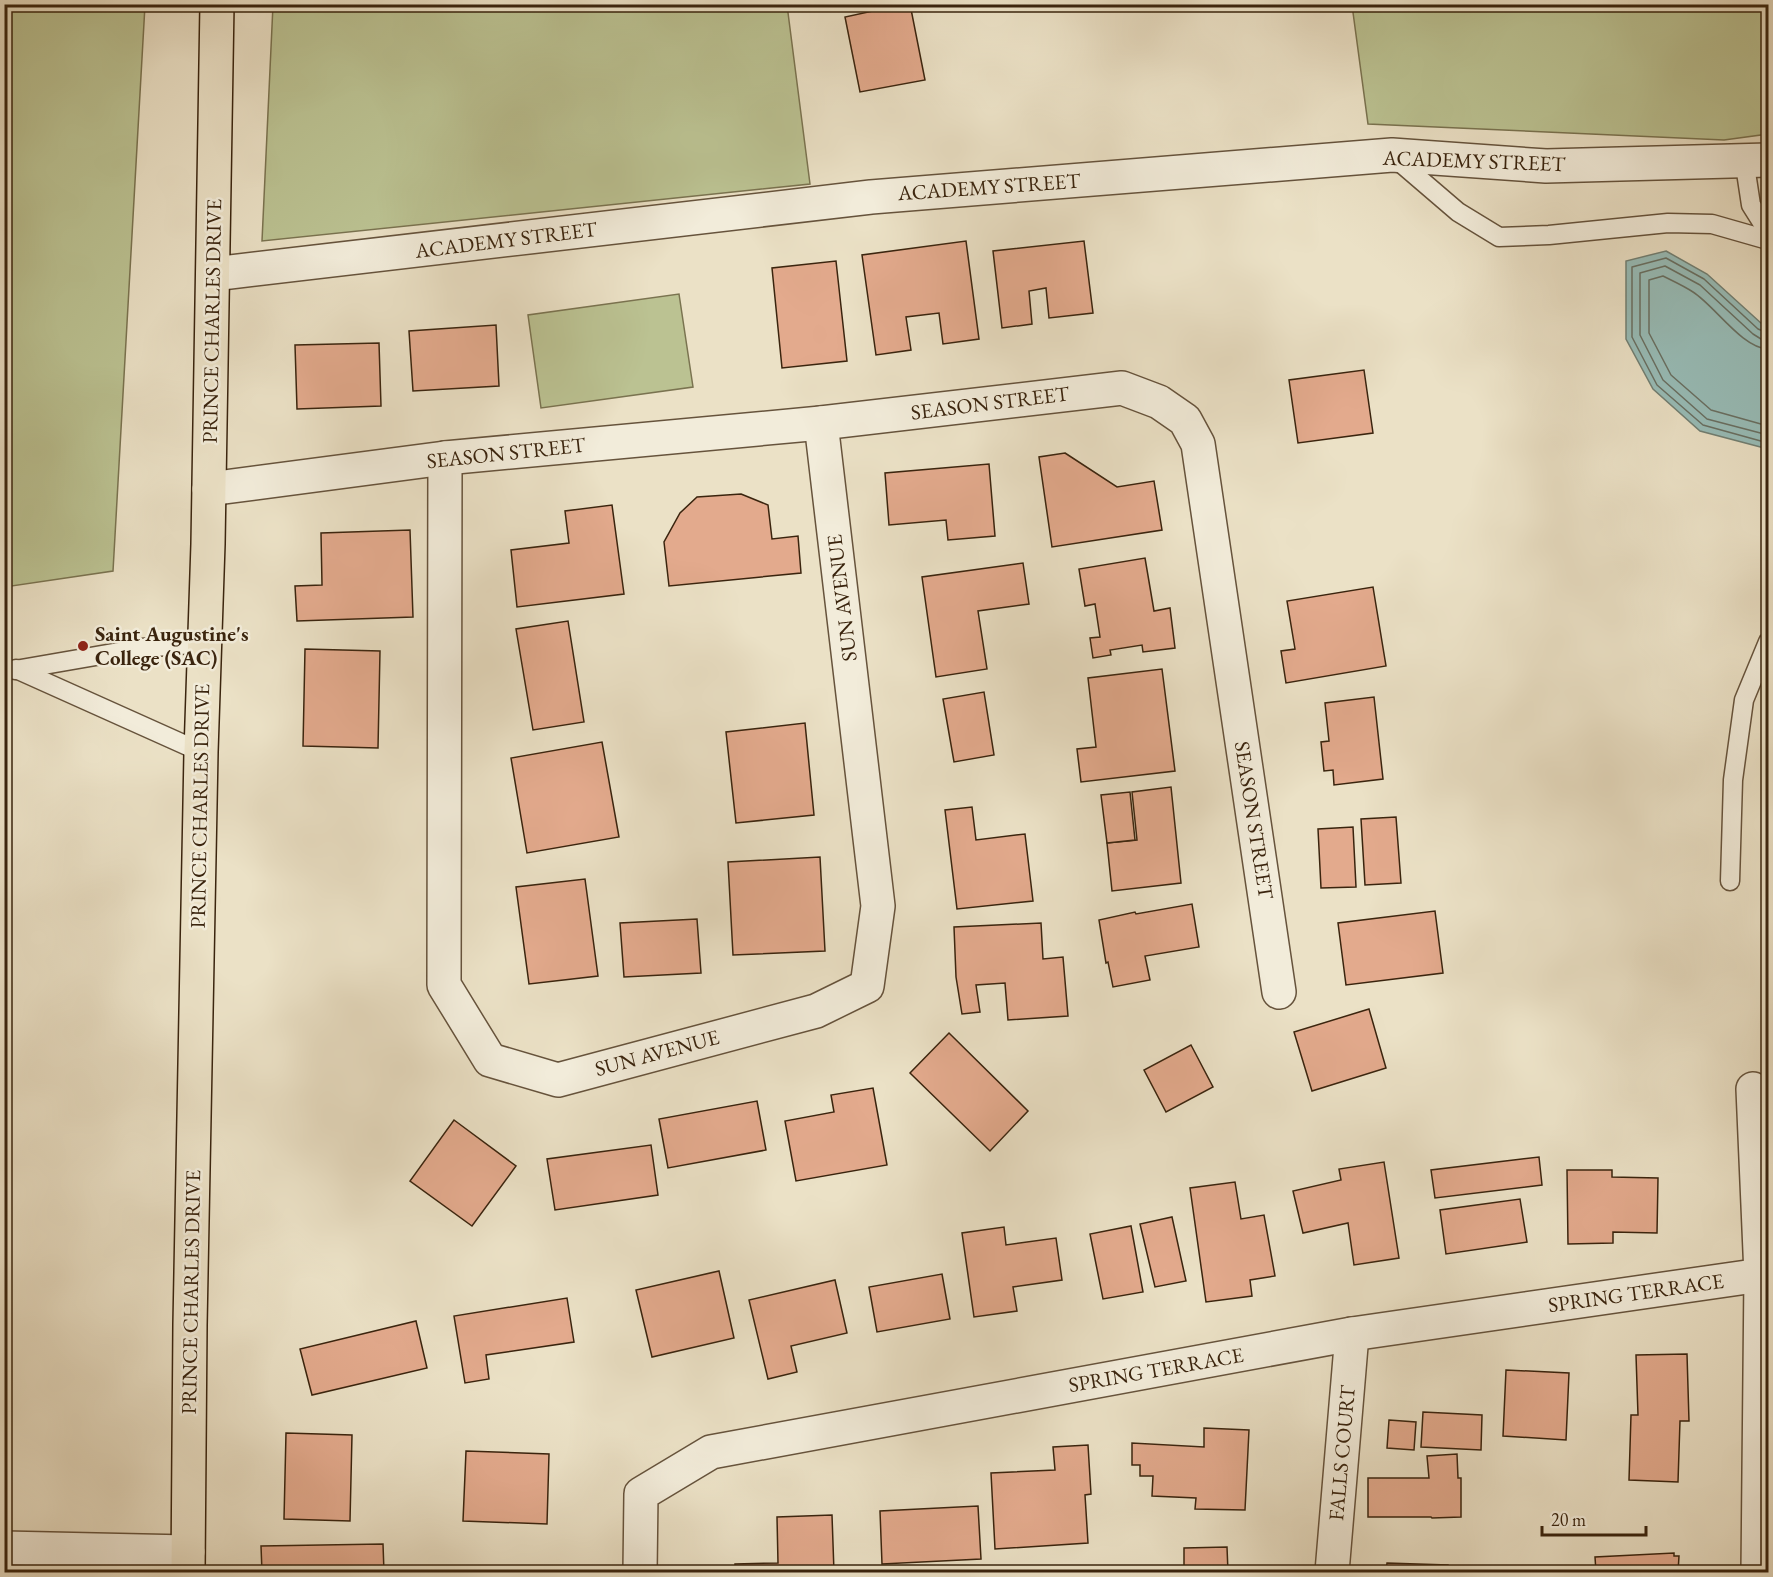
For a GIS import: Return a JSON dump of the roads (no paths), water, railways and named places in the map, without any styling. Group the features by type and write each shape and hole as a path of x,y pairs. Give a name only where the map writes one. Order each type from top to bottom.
{"highway":[{"name":"PRINCE CHARLES DRIVE","path":"188,1562 190,1325 201,752 209,489 217,4"}],"street":[{"name":"ACADEMY STREET","path":"213,274 871,196 1392,155 1546,166 1756,159"},
{"name":"SEASON STREET","path":"209,489 445,458 821,423 1122,388 1159,402 1185,420 1198,444 1279,992"},
{"name":"SUN AVENUE","path":"445,458 444,985 490,1060 558,1080 816,1011 867,986 878,906 821,423"},
{"path":"1753,1089 1761,1275 1758,1572"},
{"name":"SPRING TERRACE","path":"640,1572 641,1494 711,1452 1352,1334 1761,1275"},
{"name":"FALLS COURT","path":"1332,1572 1352,1334"},
{"path":"4,1548 188,1562"}],"lane":[{"path":"1392,155 1458,213 1499,237 1549,235 1668,223 1712,224 1768,240"},
{"path":"1756,159 1751,205 1768,231"},
{"path":"1730,881 1733,780 1744,700 1768,642"},
{"path":"10,670 142,648 204,643"},
{"path":"10,670 201,752"}],"water":[{"path":"1666,251 1707,274 1768,328 1768,449 1700,431 1653,389 1626,339 1626,261"}],"place":[{"name":"Saint Augustine's College (SAC)","path":"83,646"}]}
